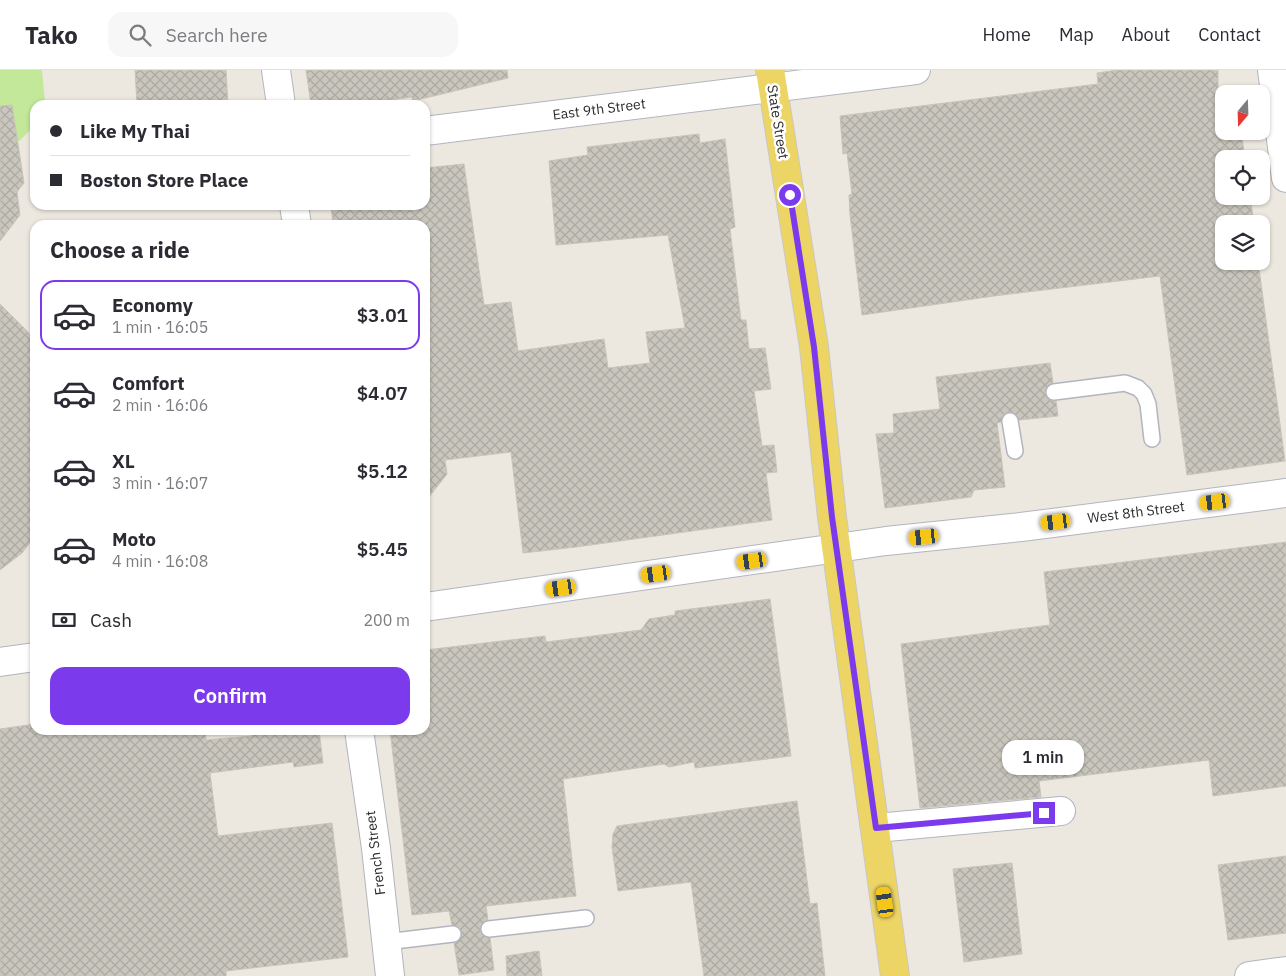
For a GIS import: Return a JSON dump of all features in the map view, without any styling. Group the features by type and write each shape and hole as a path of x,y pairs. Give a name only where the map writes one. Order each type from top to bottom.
{"main road":[{"name":"State Street","path":"771,79 814,347 832,517 838,549 895,976"}],"street":[{"path":"276,70 280,100"},
{"name":"East 9th Street","path":"430,130 771,79 916,70"},
{"path":"1272,70 1286,178"},
{"name":"West 8th Street","path":"430,606 886,541 1021,527 1286,493"},
{"path":"0,662 30,659"},
{"name":"French Street","path":"360,735 376,848 390,976"},
{"path":"876,828 1061,811"},
{"path":"1249,976 1286,971"}],"lane":[{"path":"1054,392 1125,383 1132,385 1144,394 1148,404 1152,439"},
{"path":"1010,421 1015,451"},
{"path":"489,930 586,918"},
{"path":"386,942 453,934"}],"green space":[{"path":"0,70 42,70 45,100 30,100 30,129 27,134 18,142 16,132 0,134"}],"building":[{"path":"135,70 226,70 228,100 137,100"},
{"path":"306,70 507,70 508,78 417,100 413,100 412,97 390,100 310,100"},
{"path":"1118,70 1218,70 1218,85 1215,85 1215,140 1242,140 1244,150 1215,150 1215,205 1251,205 1253,215 1215,215 1215,270 1259,270 1285,461 1187,475 1160,276 994,296 862,315 850,215 849,195 852,194 847,153 843,154 840,116 1098,84 1097,73"},
{"path":"12,105 24,183 17,192 20,215 0,241 0,106"},
{"path":"699,134 700,143 725,139 735,227 730,229 741,320 746,320 749,349 765,348 771,389 754,391 762,446 774,445 777,472 766,473 772,520 523,553 511,452 445,460 447,474 430,496 430,220 332,220 332,210 430,210 430,167 464,164 484,305 511,302 518,351 604,339 608,368 650,363 646,332 685,328 668,235 556,245 549,161 588,155 587,147"},
{"path":"0,304 30,335 30,543 22,553 0,570"},
{"path":"1050,363 1053,383 1046,388 1045,394 1050,400 1056,401 1058,416 1019,420 1017,415 1009,412 1004,414 1001,422 997,423 1005,487 974,490 971,497 885,508 876,434 894,433 893,414 940,409 936,377"},
{"path":"1286,542 1286,786 1213,796 1209,760 1039,781 1041,797 920,808 901,644 1050,625 1044,572"},
{"path":"770,599 791,756 695,768 694,762 669,767 664,764 563,779 576,896 486,906 488,920 481,925 480,931 485,937 490,938 494,970 459,975 454,943 461,938 462,932 457,926 452,925 449,911 412,915 391,735 430,735 430,649 545,636 546,642 641,630 649,619 675,615 675,611"},
{"path":"30,725 30,735 206,735 206,740 253,735 320,735 323,763 294,767 293,762 210,773 218,836 332,823 348,957 226,971 226,976 0,976 0,729"},
{"path":"797,801 810,904 817,903 825,976 704,976 691,882 618,891 612,847 613,834 617,826"},
{"path":"1286,856 1286,933 1228,940 1218,865"},
{"path":"1012,863 1022,954 964,962 953,869"},
{"path":"539,951 542,976 507,976 506,956"}],"route":[{"path":"790,195 814,347 832,517 876,828 1044,813"}]}
